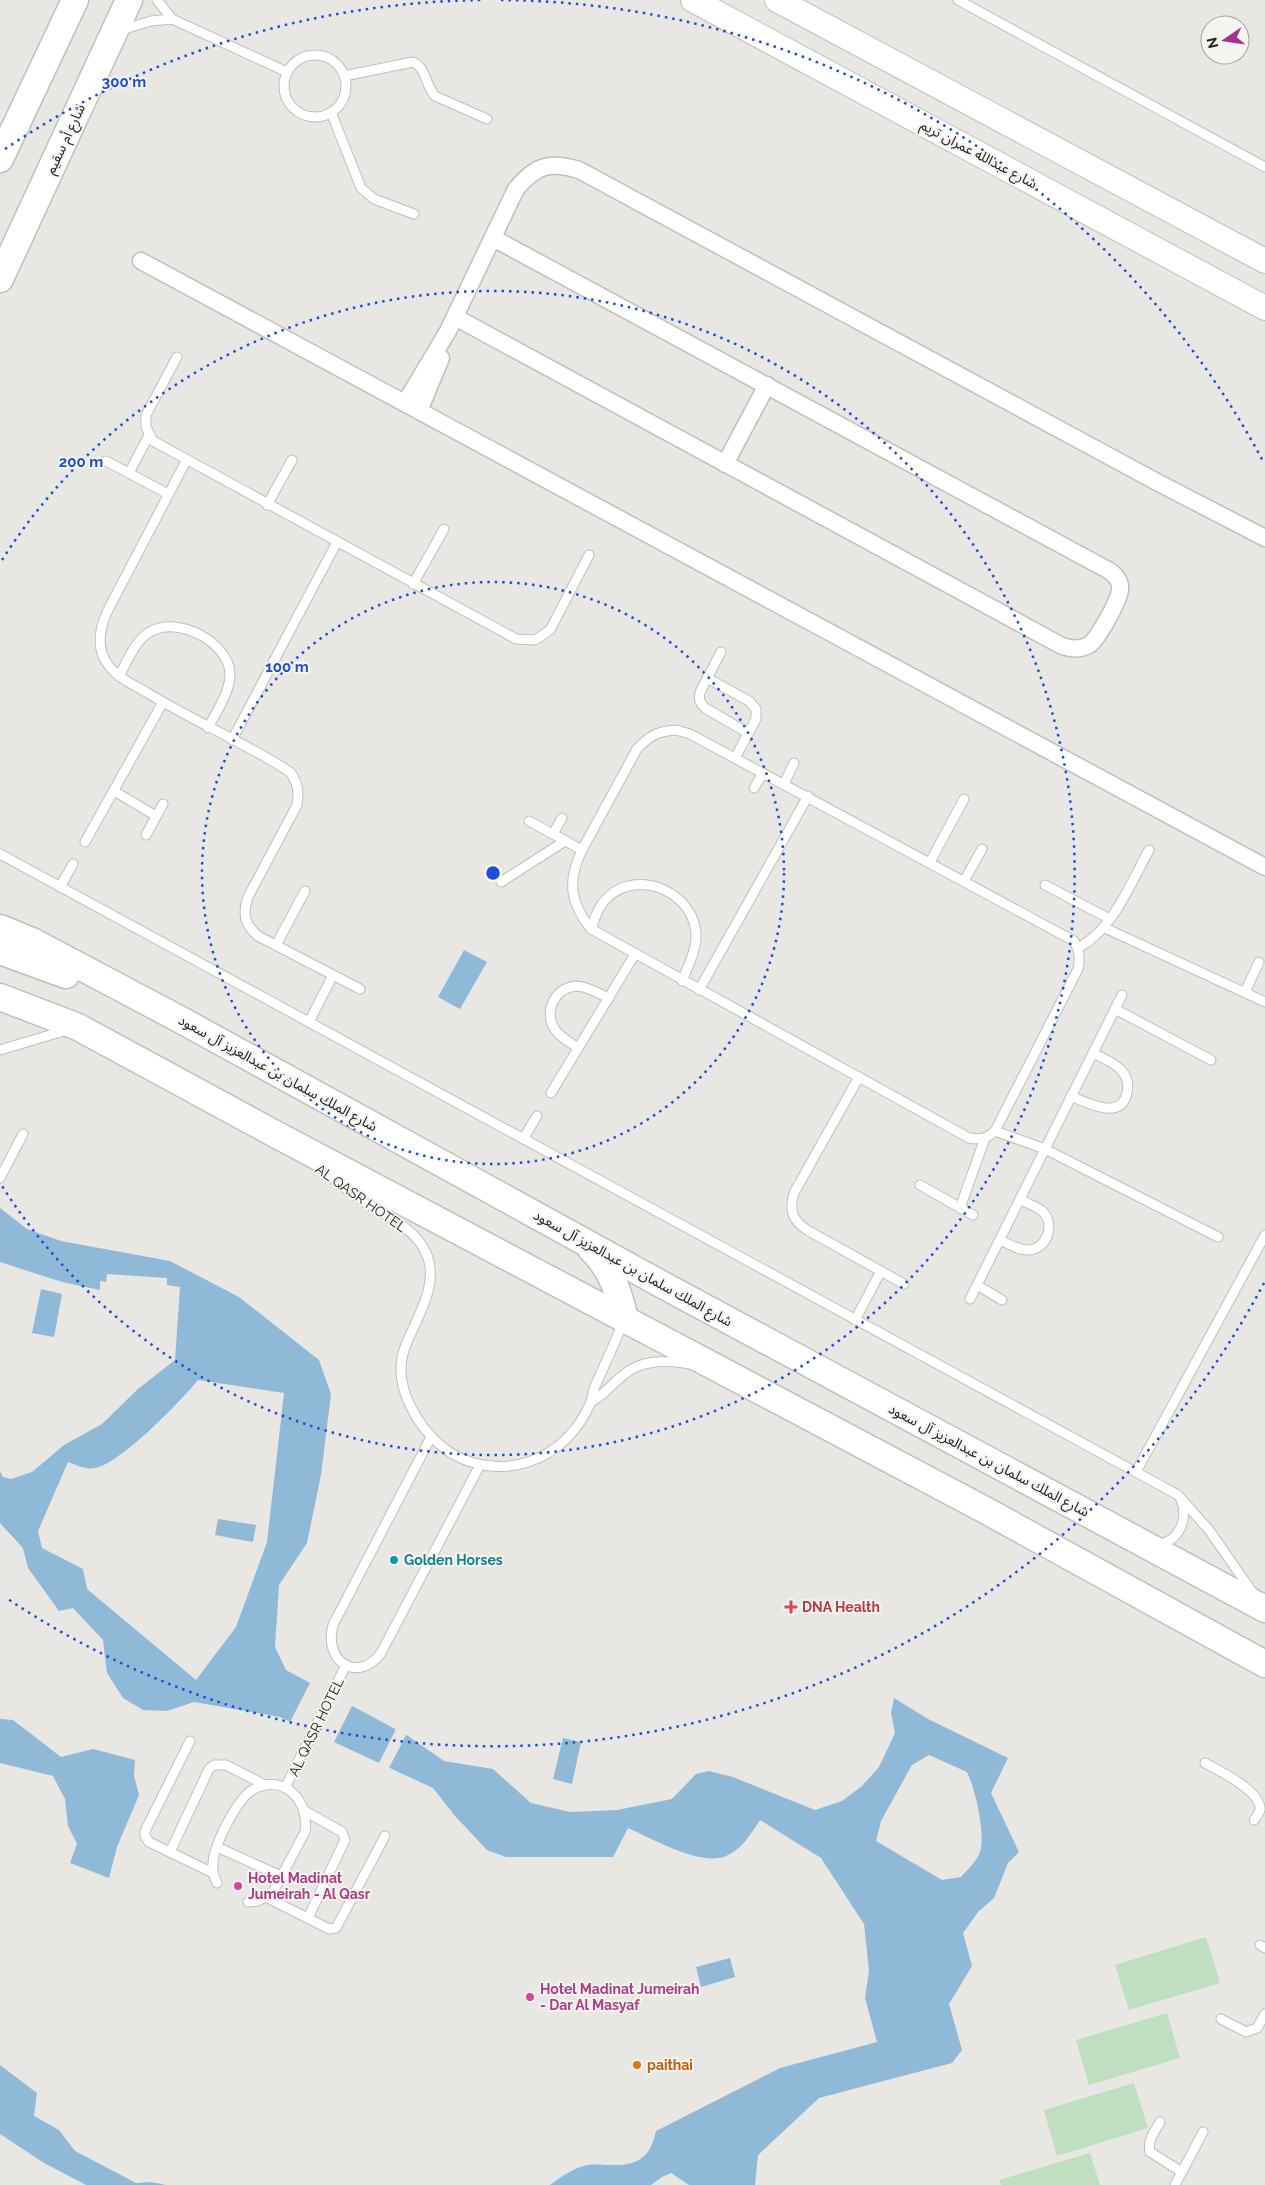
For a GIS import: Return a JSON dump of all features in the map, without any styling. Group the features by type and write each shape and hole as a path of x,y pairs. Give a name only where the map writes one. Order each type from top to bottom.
{"main road":[{"path":"0,158 75,0"},
{"name":"شارع أم سقيم","path":"0,279 129,0"},
{"path":"0,910 181,1020"},
{"name":"شارع الملك سلمان بن عبدالعزيز آل سعود","path":"0,928 32,941 181,1020 661,1284 1265,1609"},
{"path":"0,951 181,1020"},
{"path":"0,997 78,1027 277,1135 985,1510 1265,1664"},
{"path":"580,1239 594,1252 610,1275 618,1293 625,1319"}],"street":[{"name":"شارع عبدالله عمران تريم","path":"693,0 1265,308"},
{"path":"777,0 1265,262"},
{"path":"405,403 452,324 516,189 528,175 544,166 562,165 579,170 1155,482 1265,538"},
{"path":"452,324 725,464 1062,646 1071,649 1088,646 1094,640 1113,607 1120,590 1114,573 493,238"},
{"path":"141,261 1265,867"},
{"path":"420,410 452,324"},
{"path":"725,464 767,386"}],"lane":[{"path":"157,0 172,19 287,72"},
{"path":"958,0 1265,167"},
{"path":"114,34 142,23 172,19"},
{"path":"316,55 328,58 338,66 344,76 346,86 344,97 339,106 332,112 313,117 301,114 291,107 285,96 284,84 287,72 294,63 305,57 316,55"},
{"path":"344,76 413,62 419,65 423,71 435,96 487,119"},
{"path":"332,112 361,188 374,199 414,214"},
{"path":"177,357 146,415 146,427 149,435 159,446 516,639 535,640 550,630 589,555"},
{"path":"130,473 149,435"},
{"path":"106,460 168,494"},
{"path":"267,505 292,460"},
{"path":"186,461 101,625 100,640 102,653 109,666 119,676 208,728 290,772 298,788 297,805 248,897 244,907 245,919 250,929 258,936 360,988"},
{"path":"413,584 444,529"},
{"path":"232,740 337,542"},
{"path":"119,676 141,639 158,628 178,626 208,640 223,654 230,673 226,693 208,728"},
{"path":"721,652 699,697 700,703 704,708 748,733"},
{"path":"707,678 754,704 757,714 735,758"},
{"path":"85,842 163,702"},
{"path":"676,730 690,734 735,758 1067,936 1078,948 1080,959 1078,969 995,1131 985,1138 969,1138 591,929 576,905 572,891 576,863 636,749 647,738 660,731 676,730"},
{"path":"784,784 794,763"},
{"path":"754,788 763,772"},
{"path":"114,791 156,816"},
{"path":"699,990 808,796"},
{"path":"930,862 964,799"},
{"path":"146,835 163,804"},
{"path":"553,834 562,818"},
{"path":"529,821 582,850"},
{"path":"501,882 565,841"},
{"path":"964,881 982,849"},
{"path":"1078,948 1092,940 1105,928 1149,850"},
{"path":"0,854 1178,1495 1209,1530 1265,1609"},
{"path":"60,887 73,864"},
{"path":"591,929 600,907 609,897 620,890 633,885 647,885 660,887 672,893 690,913 696,940 694,953 682,981"},
{"path":"1046,885 1110,919"},
{"path":"276,945 305,891"},
{"path":"1105,928 1265,1002"},
{"path":"550,1093 635,954"},
{"path":"1245,992 1259,962"},
{"path":"309,1022 333,975"},
{"path":"578,1048 557,1033 552,1026 550,1018 553,1000 558,994 574,986 583,987 609,998"},
{"path":"970,1299 1122,995"},
{"path":"1114,1009 1211,1060"},
{"path":"0,1050 78,1027"},
{"path":"1071,1096 1101,1108 1110,1109 1120,1105 1126,1097 1127,1077 1121,1069 1093,1053"},
{"path":"859,1077 794,1193 791,1203 792,1214 798,1224 904,1284"},
{"path":"523,1139 537,1116"},
{"path":"995,1131 1045,1149 1218,1236"},
{"path":"0,1178 23,1134"},
{"name":"AL QASR HOTEL","path":"277,1135 317,1168 417,1238 427,1254 431,1272 428,1290 404,1352 402,1375 407,1398 416,1419 431,1438 453,1455 480,1464 504,1466 528,1462 550,1452 567,1439 581,1422 625,1319"},
{"path":"960,1208 985,1138"},
{"path":"920,1185 973,1215"},
{"path":"1000,1240 1021,1249 1031,1250 1040,1246 1047,1238 1049,1228 1047,1219 1042,1211 1020,1199"},
{"path":"1136,1472 1265,1235"},
{"path":"855,1320 881,1271"},
{"path":"977,1285 1002,1300"},
{"name":"AL QASR HOTEL","path":"590,1402 605,1393 622,1375 648,1363 672,1361 715,1367"},
{"name":"AL QASR HOTEL","path":"431,1438 333,1626 330,1644 338,1660 346,1665 362,1667 376,1660 381,1653 480,1464"},
{"path":"1148,1545 1162,1544 1174,1537 1182,1526 1184,1510 1178,1495"},
{"name":"AL QASR HOTEL","path":"285,1788 346,1665"},
{"path":"190,1741 145,1836 149,1842 213,1874"},
{"path":"1205,1764 1229,1777 1250,1791 1258,1799 1260,1810 1254,1820"},
{"name":"AL QASR HOTEL","path":"170,1852 209,1769 214,1765 226,1765 265,1785 285,1788 294,1794 305,1811"},
{"path":"217,1883 213,1874 214,1855 239,1802 246,1794 265,1785"},
{"path":"248,1902 266,1898 274,1892 305,1832 307,1822 305,1811"},
{"path":"305,1811 342,1832 345,1840 308,1918"},
{"path":"266,1898 329,1929 336,1928 385,1836"},
{"path":"217,1847 282,1877"},
{"path":"1221,2019 1246,2032 1257,2028 1265,2014"},
{"path":"1160,2122 1150,2141 1150,2152 1182,2172"},
{"path":"1175,2185 1203,2132"}],"green space":[{"path":"1206,1937 1220,1983 1129,2010 1115,1965"},
{"path":"1167,2013 1180,2058 1089,2085 1076,2040"},
{"path":"1134,2083 1148,2128 1057,2156 1044,2110"},
{"path":"1090,2153 1100,2185 1001,2185 999,2180"}],"water":[{"path":"464,950 487,962 460,1009 438,997"},
{"path":"0,1208 27,1229 61,1241 170,1261 239,1297 319,1360 331,1394 321,1475 307,1543 279,1585 275,1647 286,1670 408,1736 444,1761 493,1769 531,1803 570,1812 617,1810 672,1799 696,1774 709,1771 733,1777 815,1810 842,1801 862,1786 879,1767 895,1733 891,1713 894,1698 928,1719 1008,1758 991,1793 1019,1852 1008,1863 994,1898 978,1912 963,1933 972,1966 949,2004 962,2050 952,2063 819,2098 758,2155 755,2185 689,2185 671,2173 651,2185 550,2185 567,2173 587,2165 620,2165 635,2162 646,2154 656,2131 780,2068 877,2042 865,1998 869,1971 864,1924 821,1858 760,1820 740,1847 723,1857 701,1857 688,1854 628,1828 613,1857 506,1857 487,1850 455,1816 433,1788 280,1717 194,1702 167,1711 143,1710 123,1698 107,1673 103,1640 73,1608 59,1611 28,1568 23,1548 0,1523 0,1471 3,1477 11,1479 32,1472 64,1445 102,1424 138,1389 175,1360 180,1287 167,1285 167,1278 107,1274 106,1282 100,1281 100,1290 62,1282 0,1262","holes":["198,1380 284,1393 267,1542 236,1627 196,1680 87,1589 83,1569 42,1548 38,1531 68,1462 84,1468 95,1468 119,1456 165,1416","929,1755 967,1772 976,1800 982,1835 980,1852 961,1877 942,1880 876,1841 881,1821 912,1765"]},
{"path":"41,1289 62,1294 54,1337 32,1333"},
{"path":"218,1519 256,1525 253,1542 215,1535"},
{"path":"0,1719 13,1720 61,1757 93,1749 135,1760 134,1776 139,1795 117,1847 109,1878 70,1863 77,1844 68,1826 65,1799 53,1776 0,1763"},
{"path":"563,1738 581,1742 572,1784 553,1779"},
{"path":"730,1958 735,1977 701,1987 696,1967"},
{"path":"0,2065 37,2093 34,2116 59,2130 75,2151 136,2183 151,2182 166,2185 86,2185 44,2163 0,2134"}],"pier":[{"path":"311,1681 353,1704 333,1744 289,1724"},
{"path":"397,1727 407,1733 388,1770 378,1765"}],"place":[{"name":"Golden Horses","path":"394,1560"},
{"name":"DNA Health","path":"791,1607"},
{"name":"Hotel Madinat Jumeirah - Al Qasr","path":"238,1886"},
{"name":"Hotel Madinat Jumeirah - Dar Al Masyaf","path":"530,1997"},
{"name":"paithai","path":"637,2065"}]}
